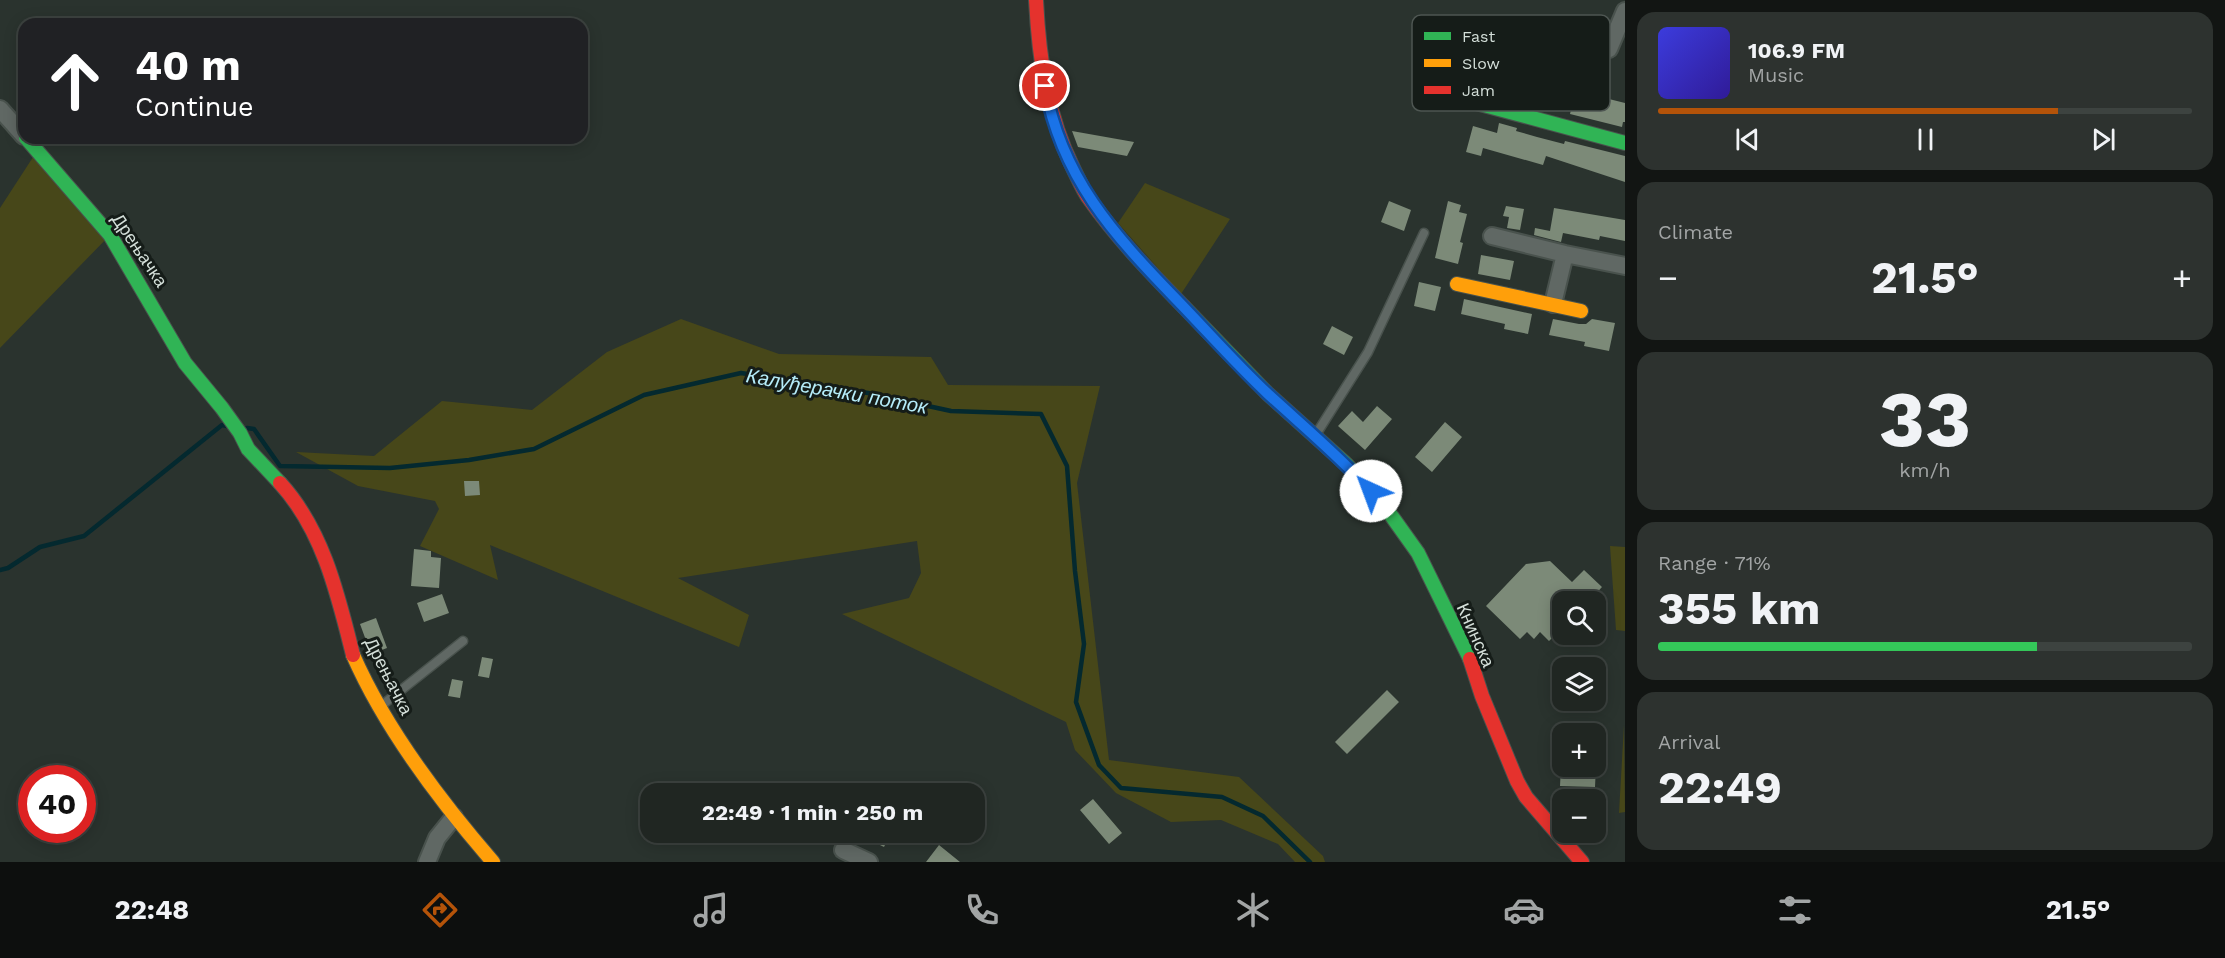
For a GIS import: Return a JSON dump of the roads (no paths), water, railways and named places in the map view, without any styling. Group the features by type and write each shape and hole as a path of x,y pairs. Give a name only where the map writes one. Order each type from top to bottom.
{"street":[{"name":"Книнска","path":"1036,0 1038,44 1049,107 1064,150 1086,195 1133,254 1239,365 1347,465 1383,504 1418,553 1468,652 1482,696 1517,781 1542,818 1582,862"},
{"path":"1610,47 1625,11"},
{"name":"Дрењачка","path":"0,109 18,129"},
{"path":"1506,111 1625,143"},
{"name":"Дрењачка","path":"31,144 110,235 162,319 185,363 231,420 248,449 283,486 310,525 337,592 353,656 380,706 405,748 454,817 493,862"},
{"path":"1492,236 1625,266"},
{"path":"1552,304 1565,254"},
{"path":"1457,284 1581,311"},
{"path":"427,862 437,838 454,817"},
{"path":"843,850 869,862"}],"lane":[{"path":"1315,436 1368,352 1424,233"},
{"path":"380,706 463,641"}],"waterway":[{"name":"Калуђерачки поток","path":"247,428 254,429 280,466 390,468 469,460 534,449 644,395 741,373 868,393 951,411 1041,414 1067,466 1075,571 1084,644 1076,702 1099,765 1121,788 1222,797 1263,816 1310,862"},
{"name":"Калуђерачки поток","path":"0,570 8,568 40,547 84,536 222,425 227,426"}]}
